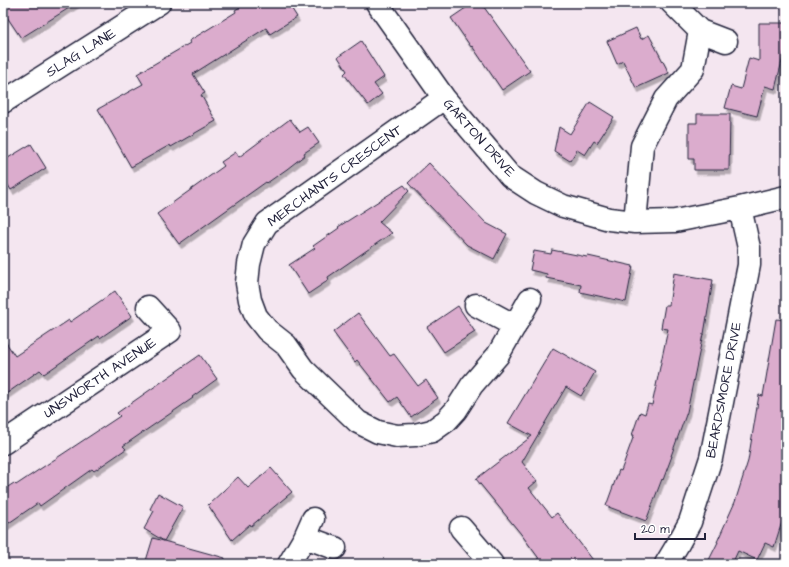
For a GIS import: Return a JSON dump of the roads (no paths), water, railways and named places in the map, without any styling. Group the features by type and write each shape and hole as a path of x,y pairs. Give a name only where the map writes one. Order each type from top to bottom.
{"street":[{"name":"SLAG LANE","path":"3,102 157,3"},
{"name":"GARTON DRIVE","path":"377,3 444,98 510,176 536,193 563,206 609,219 636,222 675,221 786,197"},
{"path":"672,3 700,31 726,41"},
{"path":"636,222 642,146 666,99 692,69 700,31"},
{"name":"MERCHANTS CRESCENT","path":"444,98 267,223 254,244 249,264 248,283 250,300 256,316 267,330 286,345 303,369 358,422 378,432 396,436 415,435 432,431 446,421 456,410 472,385 498,354 530,299"},
{"name":"BEARDSMORE DRIVE","path":"666,564 690,522 711,458 749,265 749,248 740,208"},
{"path":"476,305 515,326"},
{"name":"UNSWORTH AVENUE","path":"3,443 170,331 148,307"},
{"path":"289,564 309,528 335,548"},
{"path":"461,528 488,563"}]}
